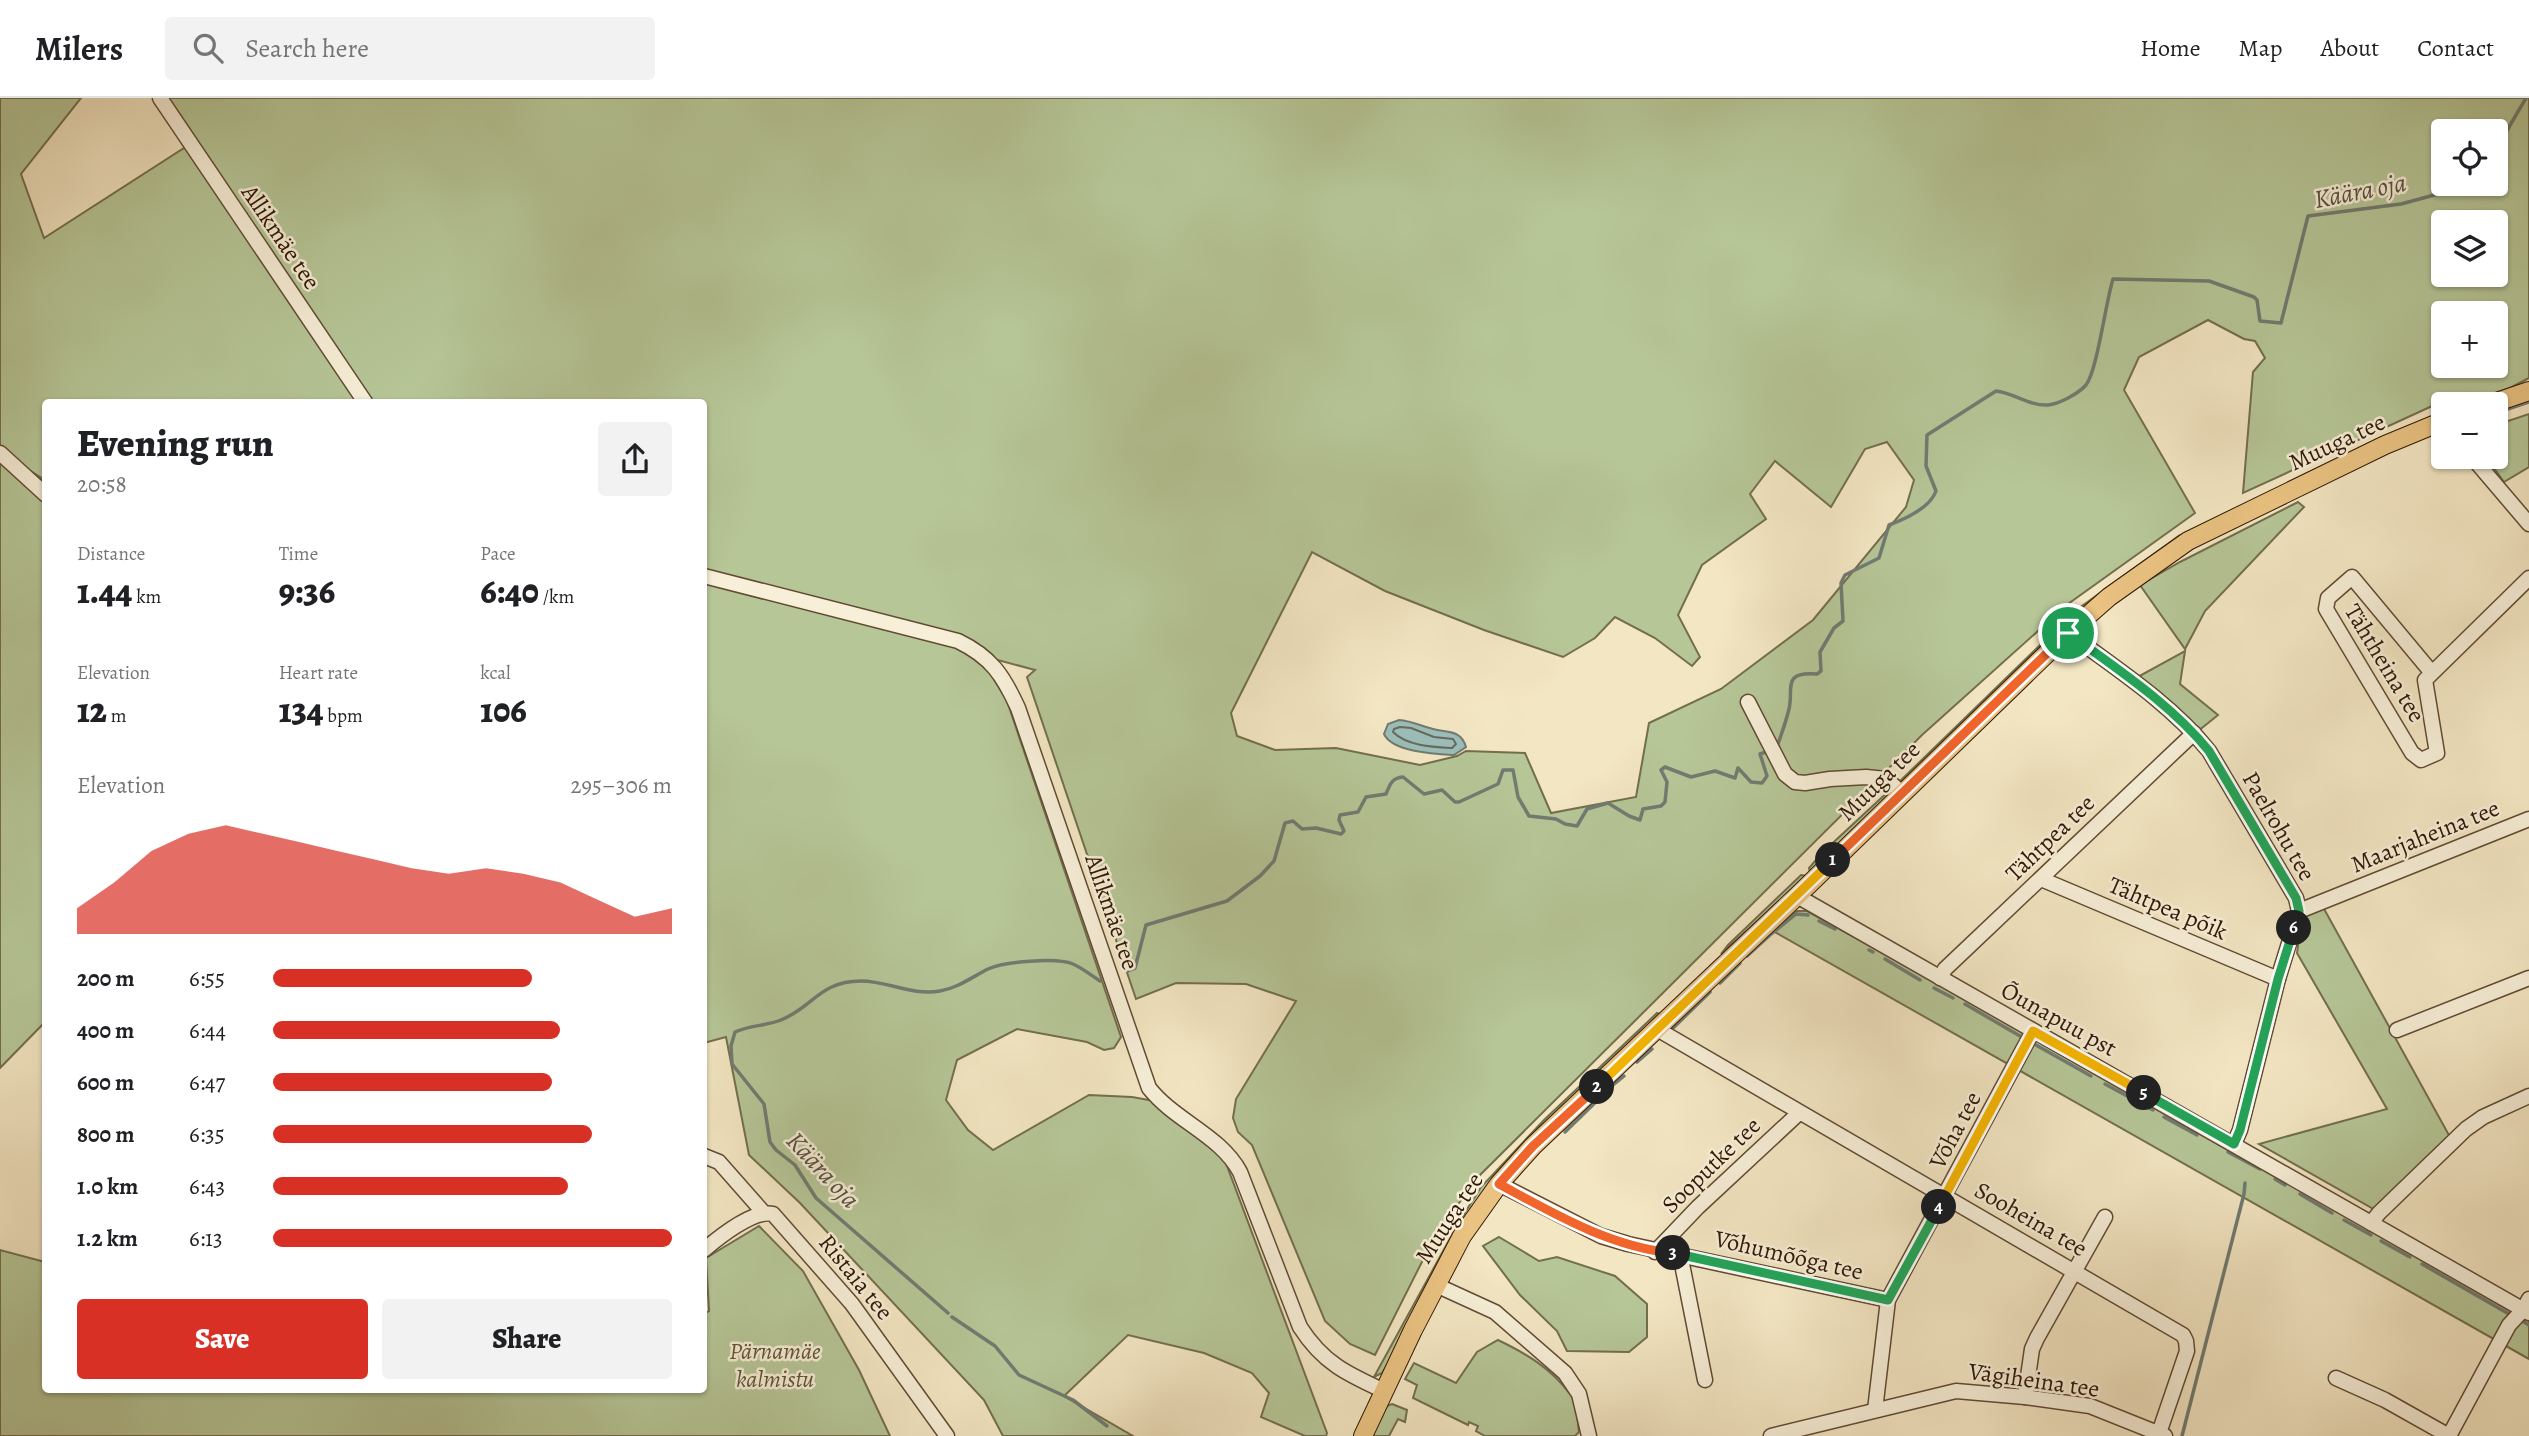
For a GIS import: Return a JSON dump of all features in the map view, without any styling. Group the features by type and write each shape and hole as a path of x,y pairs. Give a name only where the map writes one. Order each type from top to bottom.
{"main road":[{"path":"2508,398 2529,391"},
{"name":"Muuga tee","path":"1363,1436 1436,1284 1462,1236 1499,1184 1533,1146 1797,896 2068,633 2109,597 2188,541 2385,445 2431,426"}],"street":[{"name":"Allikmäe tee","path":"160,98 363,399"},
{"path":"0,453 42,491"},
{"path":"2482,469 2529,524"},
{"name":"Allikmäe tee","path":"707,577 958,641 973,649 996,669 1006,682 1017,708 1149,1088 1172,1110 1231,1156 1240,1172 1300,1327 1312,1347 1343,1372 1384,1391"},
{"name":"Tähtheina tee","path":"2432,673 2352,577 2328,597 2326,609 2412,753 2421,760 2437,752 2425,680 2529,578"},
{"name":"Paelrohu tee","path":"2068,633 2166,707 2194,733 2209,751 2296,898 2299,911 2234,1144"},
{"path":"1748,702 1780,766 1795,782 1866,777 1886,779 1902,793"},
{"name":"Tähtpea tee","path":"1940,978 1945,969 2194,733"},
{"name":"Maarjaheina tee","path":"2299,911 2529,819"},
{"name":"Tähtpea põik","path":"2041,879 2278,979"},
{"name":"Õunapuu pst","path":"1797,896 2371,1223 2527,1307"},
{"path":"2397,1030 2529,978"},
{"name":"Sooheina tee","path":"1657,1029 2175,1330 2186,1341 2185,1358 2162,1434"},
{"name":"Võha tee","path":"1875,1410 1888,1300 2033,1031"},
{"path":"2371,1223 2466,1129 2483,1117 2529,1096"},
{"name":"Sooputke tee","path":"1655,1252 1698,1207 1799,1113"},
{"name":"Ristaia tee","path":"707,1157 719,1162 763,1212 773,1214 823,1269 852,1304 947,1436"},
{"name":"Võhumõõga tee","path":"1499,1184 1601,1236 1655,1252 1680,1254 1888,1300"},
{"path":"707,1248 763,1212"},
{"path":"2025,1397 2032,1349 2105,1217"},
{"name":"Võhumõõga tee","path":"1680,1254 1705,1380"},
{"path":"1436,1284 1494,1312 1565,1373 1579,1394 1590,1436"},
{"path":"2336,1378 2385,1400 2449,1436 2509,1325 2527,1307"},
{"name":"Vägiheina tee","path":"1771,1436 1956,1391 2090,1406 2162,1434"}],"green space":[{"path":"0,98 81,98 21,174 44,238 187,146 155,98 2529,98 2529,378 2498,392 2431,392 2431,407 2243,493 2253,372 2265,358 2255,341 2244,339 2208,320 2139,357 2124,390 2195,513 2068,604 1922,735 1477,1178 1434,1238 1375,1355 1350,1344 1325,1321 1252,1145 1238,1132 1233,1118 1236,1099 1296,1001 1246,984 1176,983 1136,999 1027,677 1035,670 968,652 987,668 1007,701 1121,1037 1114,1048 1104,1050 1087,1042 1017,1029 957,1060 946,1100 968,1130 993,1150 1089,1095 1132,1097 1160,1102 1218,1142 1326,1436 1305,1436 1261,1417 1269,1393 1252,1373 1204,1353 1128,1335 1064,1396 1133,1436 1003,1436 984,1400 800,1203 749,1155 726,1037 707,1042 707,399 42,399 42,478 0,452","holes":["1887,442 1914,480 1906,507 1813,620 1721,689 1649,723 1636,797 1551,813 1525,753 1466,751 1457,756 1420,765 1336,748 1275,750 1237,736 1231,713 1312,552 1385,591 1484,630 1563,657 1595,638 1615,617 1655,638 1692,666 1700,657 1678,615 1702,565 1766,519 1750,494 1775,461 1831,507 1865,449"]},
{"path":"2529,414 2529,467 2504,482 2495,469 2508,469 2508,421"},
{"path":"0,454 42,480 42,1025 0,1068"},
{"path":"2298,502 2304,507 2205,611 2185,649 2140,585"},
{"path":"2180,535 1903,783 1898,783 2075,611"},
{"path":"2185,651 2180,684 2218,715 2197,732 2134,679"},
{"path":"1892,788 1893,795 1810,872 1809,868 1823,852"},
{"path":"1801,875 1807,876 1721,954 1728,945"},
{"path":"2323,907 2450,1137 2377,1211 2259,1144 2387,1109 2297,953 2302,917"},
{"path":"1797,911 1807,911 1869,945 2529,1319 2529,1359 1773,931"},
{"path":"1657,1013 1662,1015 1532,1140 1382,1373 1374,1377 1481,1187 1544,1120"},
{"name":"Pärnamäe kalmistu","path":"759,1226 803,1271 859,1370 890,1436 0,1436 0,1250 42,1261 42,1393 707,1393 707,1257"},
{"path":"1499,1237 1539,1261 1557,1257 1615,1276 1647,1304 1647,1337 1629,1352 1567,1351 1557,1331 1520,1295 1483,1246"},
{"path":"1498,1340 1537,1362 1563,1385 1574,1402 1579,1432 1575,1436 1485,1436 1476,1431 1478,1426 1469,1422 1468,1425 1413,1398 1417,1385 1405,1379 1414,1363 1456,1383 1477,1352"},
{"path":"1392,1404 1407,1410 1405,1422 1398,1419 1389,1436 1371,1436 1387,1406"}],"water":[{"path":"1399,720 1457,734 1466,747 1454,755 1415,751 1396,745 1384,734 1388,724"}],"waterway":[{"name":"Käära oja","path":"2508,129 2526,98"},
{"name":"Käära oja","path":"1777,747 1789,709 1791,683 1798,675 1817,674 1821,671 1820,652 1834,628 1843,621 1841,583 1845,575 1879,558 1889,525 1923,508 1936,491 1926,466 1927,435 1996,391 2034,404 2048,405 2063,401 2083,388 2094,366 2113,279 2209,281 2254,297 2257,300 2260,321 2281,323 2308,216 2401,204 2431,196"},
{"path":"2508,409 2529,402"},
{"name":"Käära oja","path":"1127,971 1135,968 1146,925 1227,901 1260,876 1274,861 1285,823 1293,821 1302,829 1316,828 1341,834 1344,831 1339,820 1340,815 1358,812 1366,797 1386,794 1396,779 1403,777 1424,794 1442,790 1455,802 1459,802 1498,784 1503,770 1513,770 1518,797 1529,816 1556,819 1577,826 1587,809 1608,803 1640,820 1643,809 1661,806 1665,802 1667,782 1661,770 1665,767 1691,777 1715,771 1735,778 1738,768 1751,782 1762,783 1767,776 1760,754 1769,751"},
{"path":"1747,956 1796,914 1808,915"},
{"path":"1819,921 1835,929"},
{"path":"1869,950 1873,952"},
{"path":"1885,959 1920,980"},
{"name":"Käära oja","path":"948,1313 816,1198 795,1165 776,1150 770,1142 764,1104 732,1064 731,1046 735,1032 781,1020 826,990 847,982 871,982 920,992 940,991 959,985 996,966 1043,961 1073,964 1100,981"},
{"path":"1720,983 1740,963"},
{"path":"1934,988 1953,998"},
{"path":"1670,1031 1710,992"},
{"path":"1965,1004 2020,1036"},
{"path":"2036,1045 2091,1076"},
{"path":"1637,1062 1652,1049"},
{"path":"1613,1085 1624,1076"},
{"path":"2105,1084 2153,1110"},
{"path":"1565,1132 1606,1092"},
{"path":"2164,1117 2197,1135"},
{"path":"2228,1152 2260,1169"},
{"path":"2275,1179 2285,1185"},
{"path":"2182,1436 2245,1183"},
{"path":"2300,1194 2332,1213"},
{"path":"2344,1220 2371,1235"},
{"path":"2381,1241 2410,1257"},
{"path":"2422,1264 2509,1314"},
{"name":"Käära oja","path":"952,1317 995,1346 1019,1375 1073,1400 1107,1426"},
{"path":"2521,1320 2529,1325"}],"route":[{"path":"2068,633 2166,707 2194,733 2209,751 2296,898 2299,911 2234,1144 2033,1031 1888,1300 1680,1254 1655,1252 1601,1236 1499,1184 1533,1146 1797,896 2068,633"}]}
